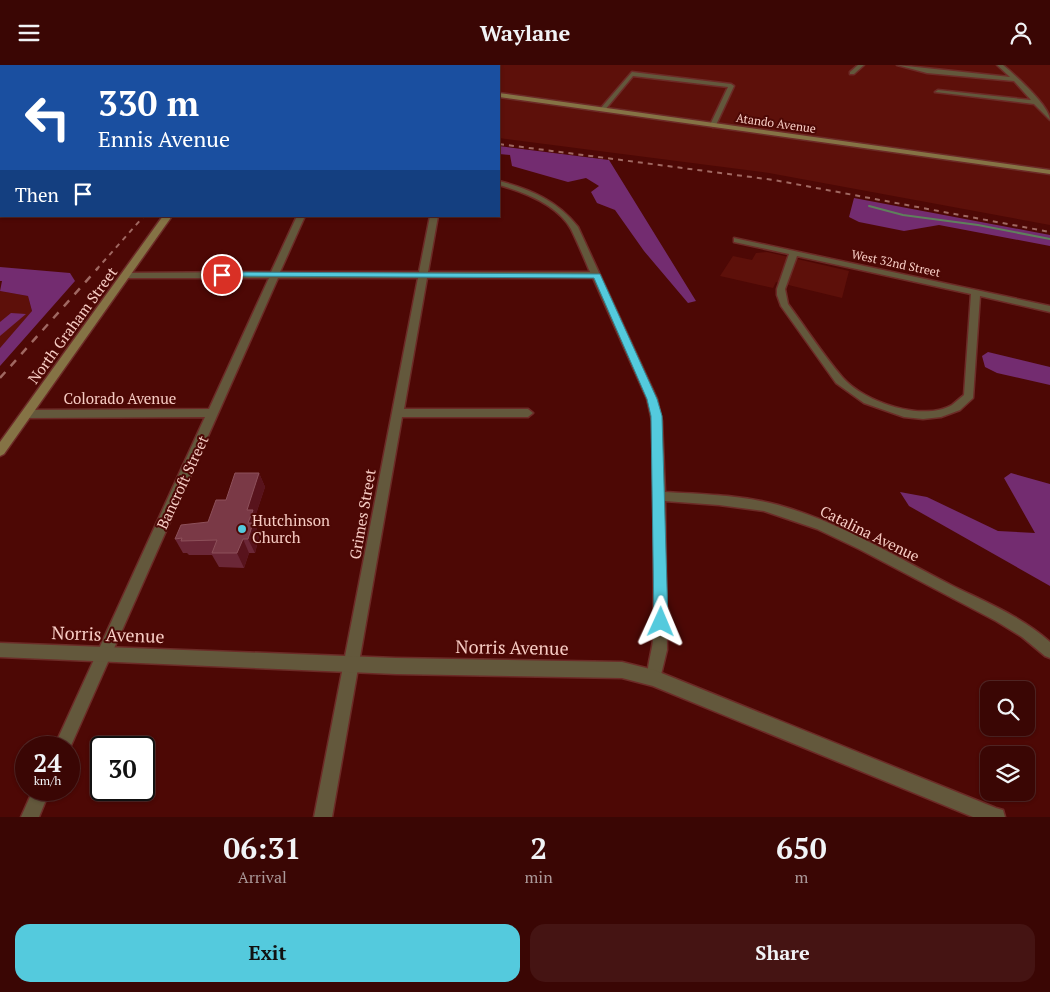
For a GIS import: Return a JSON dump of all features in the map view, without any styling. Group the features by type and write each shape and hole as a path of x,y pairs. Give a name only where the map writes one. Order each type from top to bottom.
{"main road":[{"name":"Atando Avenue","path":"500,95 1050,172"},
{"name":"North Graham Street","path":"0,451 167,217"}],"street":[{"path":"852,73 861,65"},
{"path":"900,65 927,71 1016,79"},
{"path":"1000,65 1016,79 1050,118"},
{"path":"602,110 632,74 731,86 713,125"},
{"path":"938,92 1037,102"},
{"path":"500,183 528,191 558,209 574,227 655,409 658,421 661,606 660,649 654,678"},
{"name":"Bancroft Street","path":"67,736 301,217"},
{"name":"Grimes Street","path":"323,817 434,217"},
{"name":"West 32nd Street","path":"737,240 1050,309"},
{"path":"794,253 781,289 784,304 840,381 848,389 874,404 901,412 921,415 946,412 958,407 969,396 976,293"},
{"path":"126,275 597,275"},
{"name":"Colorado Avenue","path":"26,414 213,413"},
{"path":"398,413 528,413"},
{"name":"Catalina Avenue","path":"658,496 759,506 804,519 878,554 1022,629 1050,651"},
{"name":"Norris Avenue","path":"0,650 352,665 612,669 642,674 996,817"},
{"path":"30,817 37,801"}],"shaded area":[{"path":"500,65 1050,65 1050,225 769,173 500,138"},
{"path":"500,146 609,160 696,301 688,303 644,251 615,210 597,203 591,192 599,186 586,178 568,182 512,166 510,155 500,154"},
{"path":"854,198 1050,235 1050,246 939,225 904,231 859,222 849,217"},
{"path":"767,252 849,271 842,298 776,282 773,288 720,276 733,256 752,260 756,253"},
{"path":"0,267 70,273 75,281 0,366 0,348 32,311 28,296 0,291 2,281 0,281"},
{"path":"0,291 28,296 32,312 0,348"},
{"path":"11,313 26,314 0,336 0,322"},
{"path":"988,352 1050,367 1050,385 997,373 985,367 982,356"},
{"path":"1011,473 1050,484 1050,586 909,506 900,492 927,497 998,531 1035,533 1004,478"}],"building":[{"path":"235,473 259,473 247,510 253,510 248,523 253,523 248,539 243,539 237,553 212,553 217,540 181,541 182,538 175,539 181,525 208,522 216,500 226,500"}],"waterway":[{"path":"869,206 903,215 978,225 1050,239"}],"railway":[{"path":"500,144 774,180 1050,232"},
{"path":"96,270 143,217"},
{"path":"0,378 98,268"}],"place":[{"name":"Hutchinson Church","path":"242,529"}],"route":[{"path":"222,275 597,275 652,399 658,421 661,622"}]}
